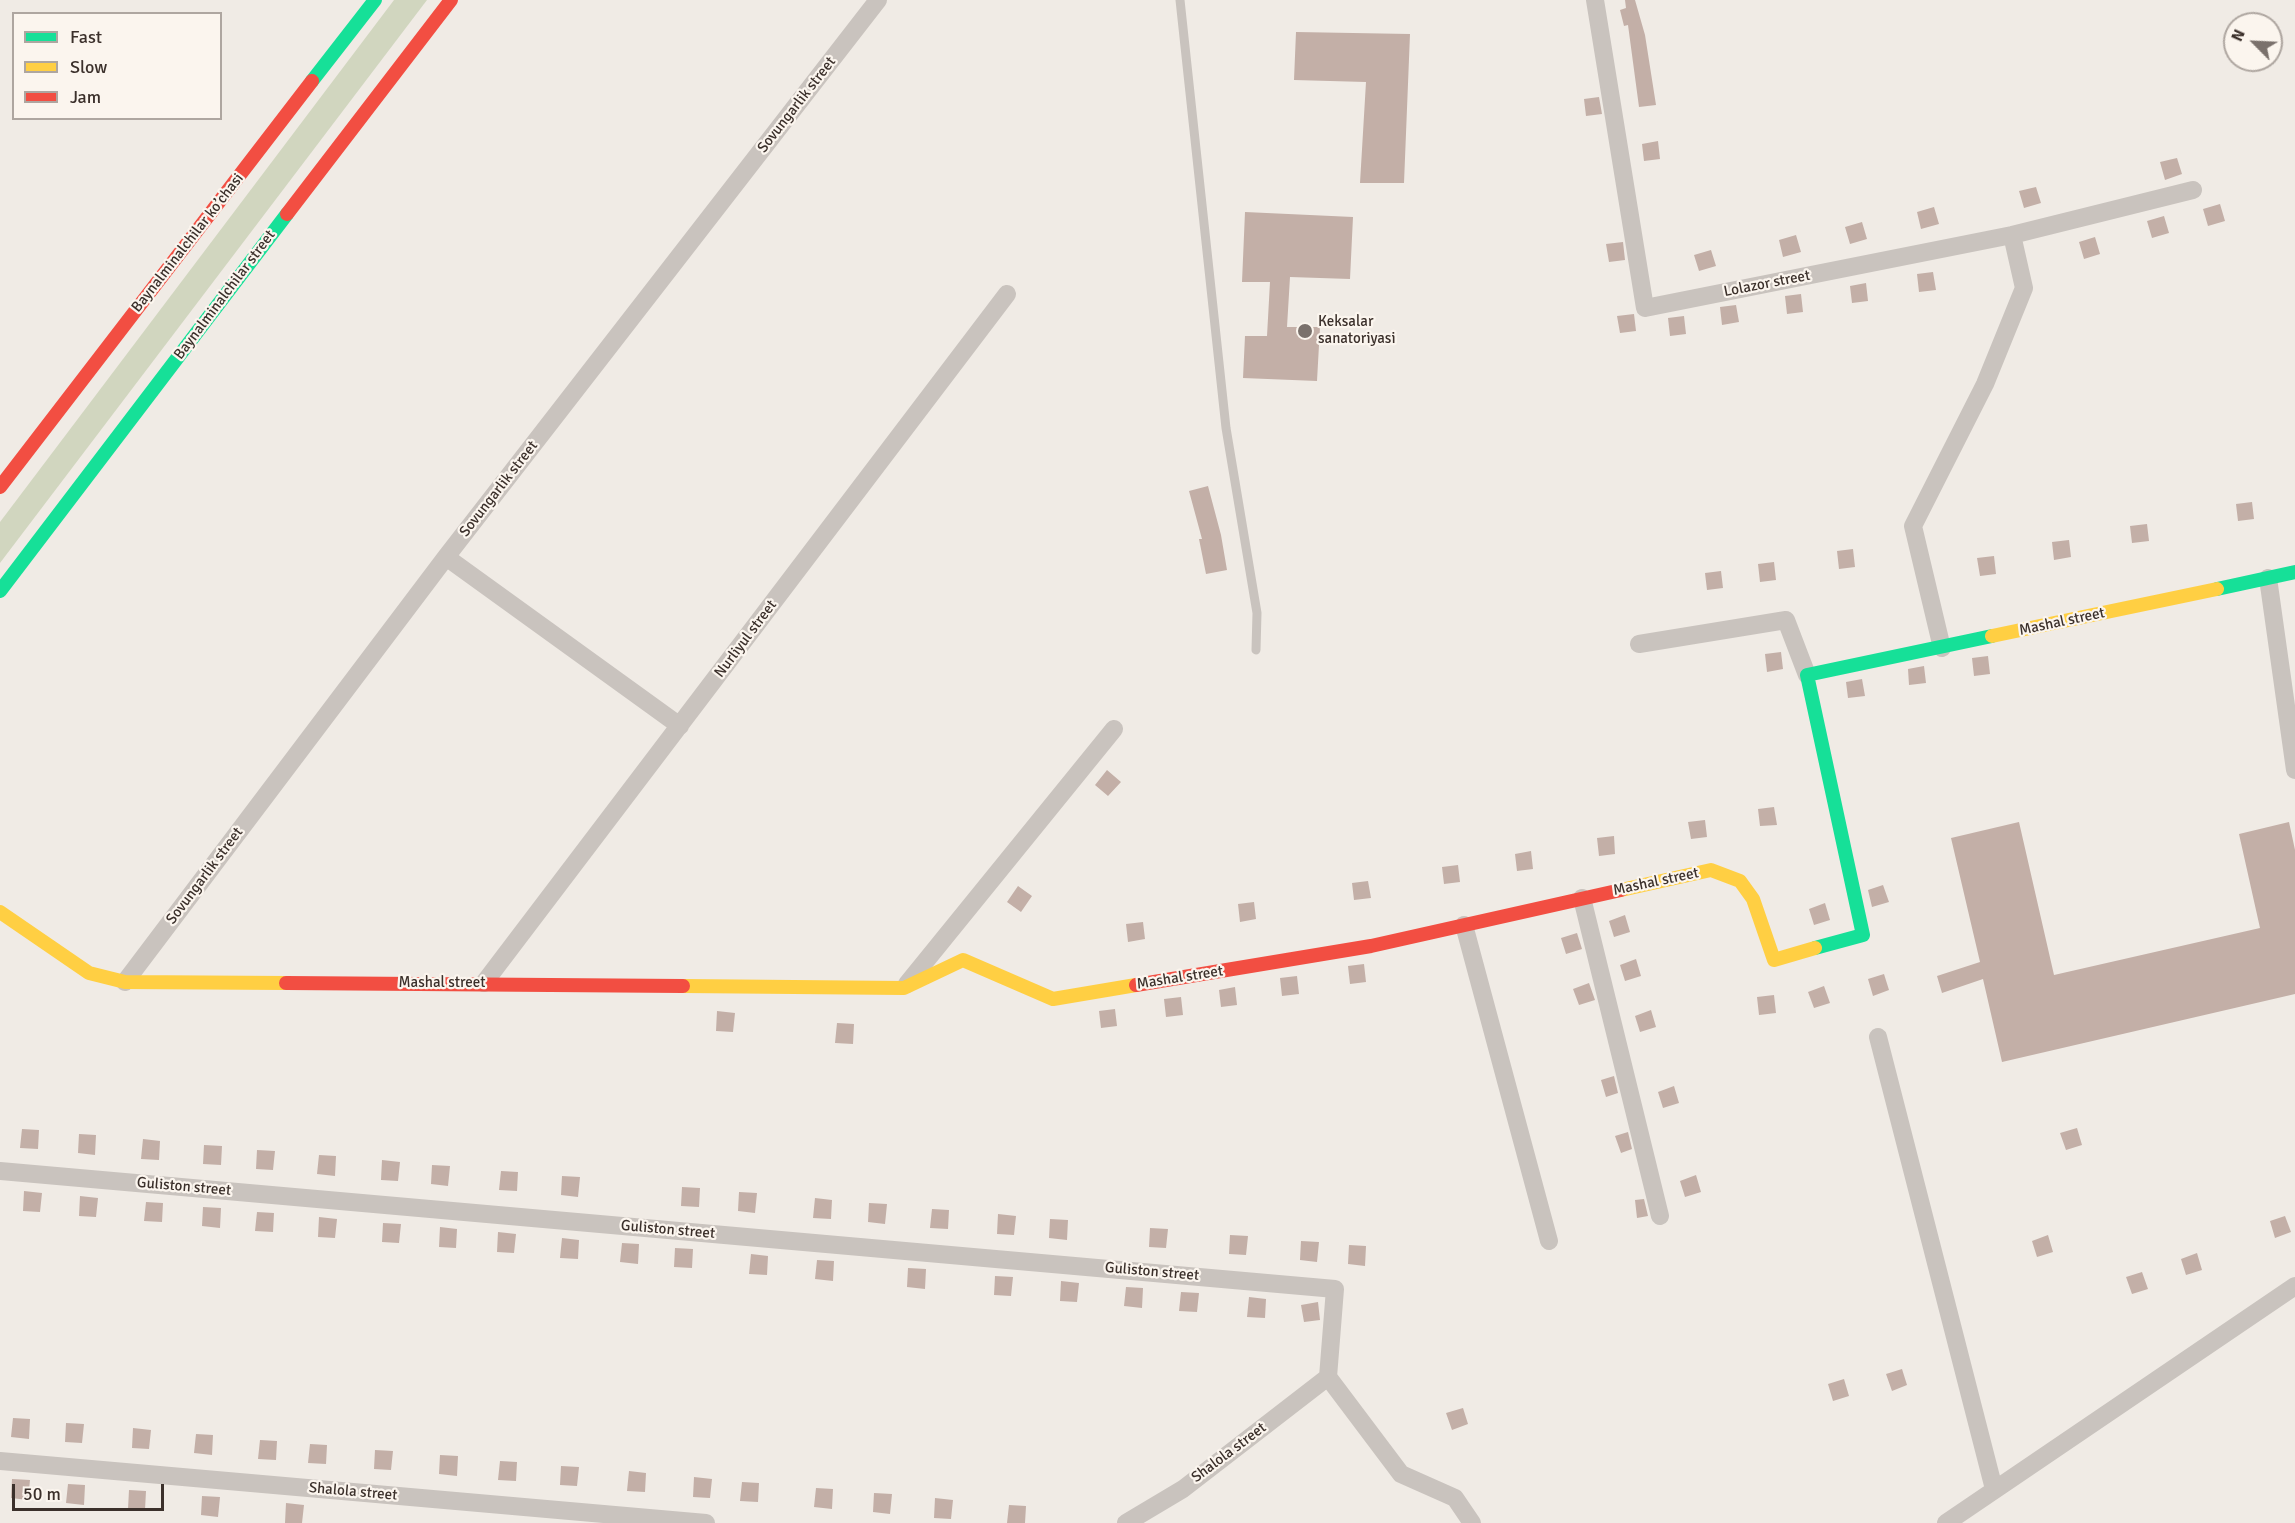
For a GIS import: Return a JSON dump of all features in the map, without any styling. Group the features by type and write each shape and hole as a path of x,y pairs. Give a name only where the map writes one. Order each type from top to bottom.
{"street":[{"name":"Baynalminalchilar ko’chasi","path":"0,487 375,0"},
{"name":"Baynalminalchilar street","path":"0,591 451,0"},
{"name":"Sovungarlik street","path":"125,982 446,557 878,0"},
{"name":"Lolazor street","path":"1595,0 1645,308 2012,235 2193,190"},
{"path":"1942,648 1913,526 1985,384 2024,288 2012,235"},
{"name":"Nurliyul street","path":"484,983 1007,294"},
{"path":"446,557 680,726"},
{"name":"Mashal street","path":"0,912 88,974 125,982 904,988 963,960 1053,999 1371,946 1712,870 1740,881 1753,899 1774,960 1863,935 1808,675 2295,572"},
{"path":"2268,578 2295,770"},
{"path":"1639,644 1786,620 1808,675"},
{"path":"904,988 1114,729"},
{"path":"1582,898 1660,1216"},
{"path":"1464,925 1549,1241"},
{"path":"1878,1037 1994,1489"},
{"name":"Guliston street","path":"0,1171 1335,1289 1328,1377"},
{"path":"1946,1523 2295,1286"},
{"path":"1328,1377 1401,1474 1455,1498 1472,1523"},
{"name":"Shalola street","path":"1126,1523 1183,1489 1328,1377"},
{"name":"Shalola street","path":"0,1461 706,1523"}],"lane":[{"path":"1180,0 1226,428 1257,613 1256,650"}],"green space":[{"path":"394,0 427,0 0,563 0,522"}],"building":[{"path":"1625,0 1635,0 1645,35 1656,105 1639,107 1628,25 1624,26 1620,10 1626,8"},
{"path":"1296,32 1410,34 1404,183 1360,183 1366,82 1294,80"},
{"path":"1599,97 1602,114 1586,116 1584,99"},
{"path":"1658,141 1660,159 1644,161 1642,144"},
{"path":"2177,158 2182,174 2165,180 2160,162"},
{"path":"2036,187 2041,203 2024,208 2019,191"},
{"path":"2220,204 2225,221 2208,226 2203,209"},
{"path":"1934,207 1939,224 1921,229 1917,212"},
{"path":"1245,212 1353,217 1350,279 1290,277 1287,327 1320,327 1317,381 1243,378 1245,336 1267,336 1270,282 1242,282"},
{"path":"2164,216 2169,233 2152,238 2147,221"},
{"path":"1862,222 1867,239 1850,244 1845,227"},
{"path":"1796,235 1801,252 1783,257 1779,240"},
{"path":"2095,237 2100,254 2084,259 2079,242"},
{"path":"1623,242 1625,260 1609,262 1606,244"},
{"path":"1711,250 1716,266 1699,271 1694,255"},
{"path":"1933,272 1936,290 1919,292 1917,274"},
{"path":"1866,283 1868,301 1852,303 1850,286"},
{"path":"1801,294 1803,312 1787,314 1785,296"},
{"path":"1736,305 1739,322 1722,325 1720,307"},
{"path":"1634,314 1636,331 1620,333 1617,316"},
{"path":"1684,316 1686,334 1670,336 1668,318"},
{"path":"1208,486 1221,535 1227,570 1206,574 1199,539 1202,539 1189,491"},
{"path":"2252,502 2254,519 2238,521 2236,504"},
{"path":"2147,524 2149,541 2132,543 2130,526"},
{"path":"2069,540 2071,557 2054,560 2052,542"},
{"path":"1853,549 1855,567 1839,569 1837,551"},
{"path":"1994,556 1996,574 1980,576 1977,558"},
{"path":"1774,562 1776,580 1760,582 1758,564"},
{"path":"1721,571 1723,588 1707,590 1705,573"},
{"path":"1781,652 1783,669 1767,672 1765,654"},
{"path":"1988,656 1990,674 1974,676 1972,658"},
{"path":"1924,666 1926,683 1909,685 1908,669"},
{"path":"1862,679 1865,696 1848,698 1846,682"},
{"path":"1107,770 1121,782 1108,796 1095,785"},
{"path":"1774,807 1777,825 1760,826 1758,809"},
{"path":"1705,820 1707,837 1691,839 1688,822"},
{"path":"2019,822 2054,975 2260,928 2239,834 2289,822 2295,850 2295,994 2002,1062 1983,979 1942,993 1937,976 1980,962 1951,838"},
{"path":"1614,836 1615,854 1599,856 1597,838"},
{"path":"1531,851 1533,869 1517,871 1515,854"},
{"path":"1458,865 1460,882 1444,884 1442,867"},
{"path":"1368,881 1371,898 1354,900 1352,883"},
{"path":"1883,885 1889,902 1872,907 1868,890"},
{"path":"1018,886 1032,896 1021,912 1007,902"},
{"path":"1254,902 1256,919 1240,922 1238,904"},
{"path":"1825,903 1830,920 1814,925 1809,909"},
{"path":"1625,915 1630,932 1614,937 1609,921"},
{"path":"1143,922 1145,939 1128,942 1126,924"},
{"path":"1577,933 1582,949 1566,954 1561,938"},
{"path":"1636,959 1641,976 1625,981 1620,965"},
{"path":"1364,964 1366,982 1350,984 1348,966"},
{"path":"1884,974 1889,990 1873,996 1868,979"},
{"path":"1297,976 1299,994 1282,996 1280,978"},
{"path":"1589,983 1595,1000 1579,1005 1573,989"},
{"path":"1824,986 1830,1003 1814,1008 1808,992"},
{"path":"1235,987 1237,1005 1221,1007 1219,990"},
{"path":"1774,995 1776,1013 1759,1015 1757,997"},
{"path":"1181,997 1183,1015 1166,1017 1164,999"},
{"path":"1115,1009 1117,1026 1101,1028 1099,1011"},
{"path":"1651,1010 1656,1027 1640,1032 1635,1016"},
{"path":"717,1011 735,1013 733,1032 716,1031"},
{"path":"837,1023 854,1024 853,1044 835,1043"},
{"path":"1614,1076 1618,1093 1606,1097 1601,1080"},
{"path":"1674,1086 1679,1103 1663,1108 1658,1092"},
{"path":"2077,1128 2082,1145 2066,1150 2060,1133"},
{"path":"22,1129 39,1130 38,1149 20,1148"},
{"path":"1628,1132 1632,1149 1621,1153 1615,1136"},
{"path":"79,1134 96,1135 95,1155 78,1153"},
{"path":"143,1139 160,1141 159,1160 141,1159"},
{"path":"204,1145 222,1146 221,1165 203,1164"},
{"path":"257,1150 275,1151 273,1170 256,1169"},
{"path":"319,1155 336,1156 335,1176 317,1174"},
{"path":"382,1160 400,1162 398,1181 381,1180"},
{"path":"432,1165 450,1166 448,1186 431,1184"},
{"path":"501,1171 518,1172 517,1191 499,1190"},
{"path":"1696,1175 1701,1192 1685,1197 1680,1181"},
{"path":"562,1176 580,1177 578,1197 561,1195"},
{"path":"682,1187 700,1188 699,1207 681,1206"},
{"path":"24,1191 42,1193 40,1212 23,1211"},
{"path":"739,1192 757,1193 755,1213 738,1211"},
{"path":"80,1196 98,1198 96,1217 79,1216"},
{"path":"815,1198 832,1200 831,1219 813,1218"},
{"path":"1644,1199 1648,1216 1637,1218 1635,1200"},
{"path":"146,1202 163,1203 162,1222 144,1221"},
{"path":"869,1203 887,1204 885,1224 868,1222"},
{"path":"203,1207 221,1208 220,1228 202,1226"},
{"path":"932,1209 949,1210 948,1229 930,1228"},
{"path":"257,1212 274,1213 273,1232 255,1231"},
{"path":"998,1214 1016,1216 1014,1235 997,1234"},
{"path":"2285,1216 2291,1232 2275,1238 2270,1221"},
{"path":"319,1217 337,1219 335,1238 318,1237"},
{"path":"1050,1219 1068,1220 1067,1240 1049,1238"},
{"path":"383,1223 401,1224 399,1243 382,1242"},
{"path":"440,1227 457,1229 456,1248 439,1247"},
{"path":"1150,1228 1168,1229 1166,1248 1149,1247"},
{"path":"498,1232 516,1234 514,1253 497,1252"},
{"path":"1230,1235 1248,1236 1246,1255 1229,1254"},
{"path":"2048,1235 2053,1252 2037,1257 2032,1241"},
{"path":"562,1238 579,1240 578,1259 560,1258"},
{"path":"1301,1241 1319,1242 1317,1262 1300,1260"},
{"path":"622,1243 639,1244 638,1264 620,1262"},
{"path":"1349,1245 1366,1246 1365,1266 1348,1264"},
{"path":"675,1248 693,1249 692,1268 674,1267"},
{"path":"2197,1253 2202,1270 2186,1275 2181,1259"},
{"path":"751,1254 768,1256 767,1275 749,1274"},
{"path":"817,1260 834,1261 833,1281 815,1279"},
{"path":"908,1268 926,1269 925,1289 907,1287"},
{"path":"2142,1272 2148,1289 2132,1294 2126,1277"},
{"path":"995,1276 1013,1277 1011,1296 994,1295"},
{"path":"1061,1281 1079,1283 1077,1302 1060,1301"},
{"path":"1126,1287 1143,1288 1142,1308 1124,1306"},
{"path":"1181,1292 1199,1293 1197,1312 1179,1311"},
{"path":"1249,1297 1266,1299 1265,1318 1247,1317"},
{"path":"1318,1302 1320,1320 1304,1322 1301,1305"},
{"path":"1902,1369 1907,1385 1892,1391 1886,1374"},
{"path":"1844,1379 1849,1396 1833,1401 1828,1384"},
{"path":"1463,1408 1468,1424 1452,1430 1446,1413"},
{"path":"13,1418 30,1419 29,1439 11,1437"},
{"path":"66,1423 84,1424 82,1443 65,1442"},
{"path":"133,1428 151,1430 149,1449 132,1448"},
{"path":"196,1434 213,1435 212,1455 194,1453"},
{"path":"260,1440 277,1441 276,1460 258,1459"},
{"path":"310,1444 327,1445 326,1464 308,1463"},
{"path":"375,1450 393,1451 391,1470 374,1469"},
{"path":"440,1455 458,1456 457,1476 439,1474"},
{"path":"500,1461 517,1462 516,1481 498,1480"},
{"path":"561,1466 579,1467 577,1486 560,1485"},
{"path":"629,1471 646,1473 645,1492 627,1491"},
{"path":"694,1477 712,1479 710,1498 693,1497"},
{"path":"12,1479 30,1480 28,1500 11,1498"},
{"path":"742,1482 759,1483 758,1502 740,1501"},
{"path":"68,1484 85,1485 84,1505 66,1503"},
{"path":"816,1488 833,1489 832,1509 814,1507"},
{"path":"129,1490 146,1491 145,1510 128,1509"},
{"path":"874,1493 892,1494 890,1514 873,1512"},
{"path":"202,1496 220,1497 218,1517 201,1515"},
{"path":"935,1498 953,1500 951,1519 934,1518"},
{"path":"286,1503 304,1505 302,1523 285,1523"},
{"path":"1009,1505 1026,1506 1025,1523 1007,1523"}],"traffic: fast":[{"path":"312,81 375,0"},
{"path":"0,591 287,214"},
{"path":"2217,589 2295,572"},
{"path":"1815,948 1863,935 1807,675 1992,636"}],"traffic: slow":[{"path":"1992,636 2217,589"},
{"path":"1621,890 1711,870 1740,881 1753,899 1774,960 1815,948"},
{"path":"0,912 89,973 125,982 286,983"},
{"path":"683,986 904,988 963,960 1053,999 1136,985"}],"traffic: jam":[{"path":"287,214 451,0"},
{"path":"0,487 312,81"},
{"path":"1136,985 1371,946 1621,890"},
{"path":"286,983 683,986"}],"place":[{"name":"Keksalar sanatoriyasi","path":"1305,331"}]}
